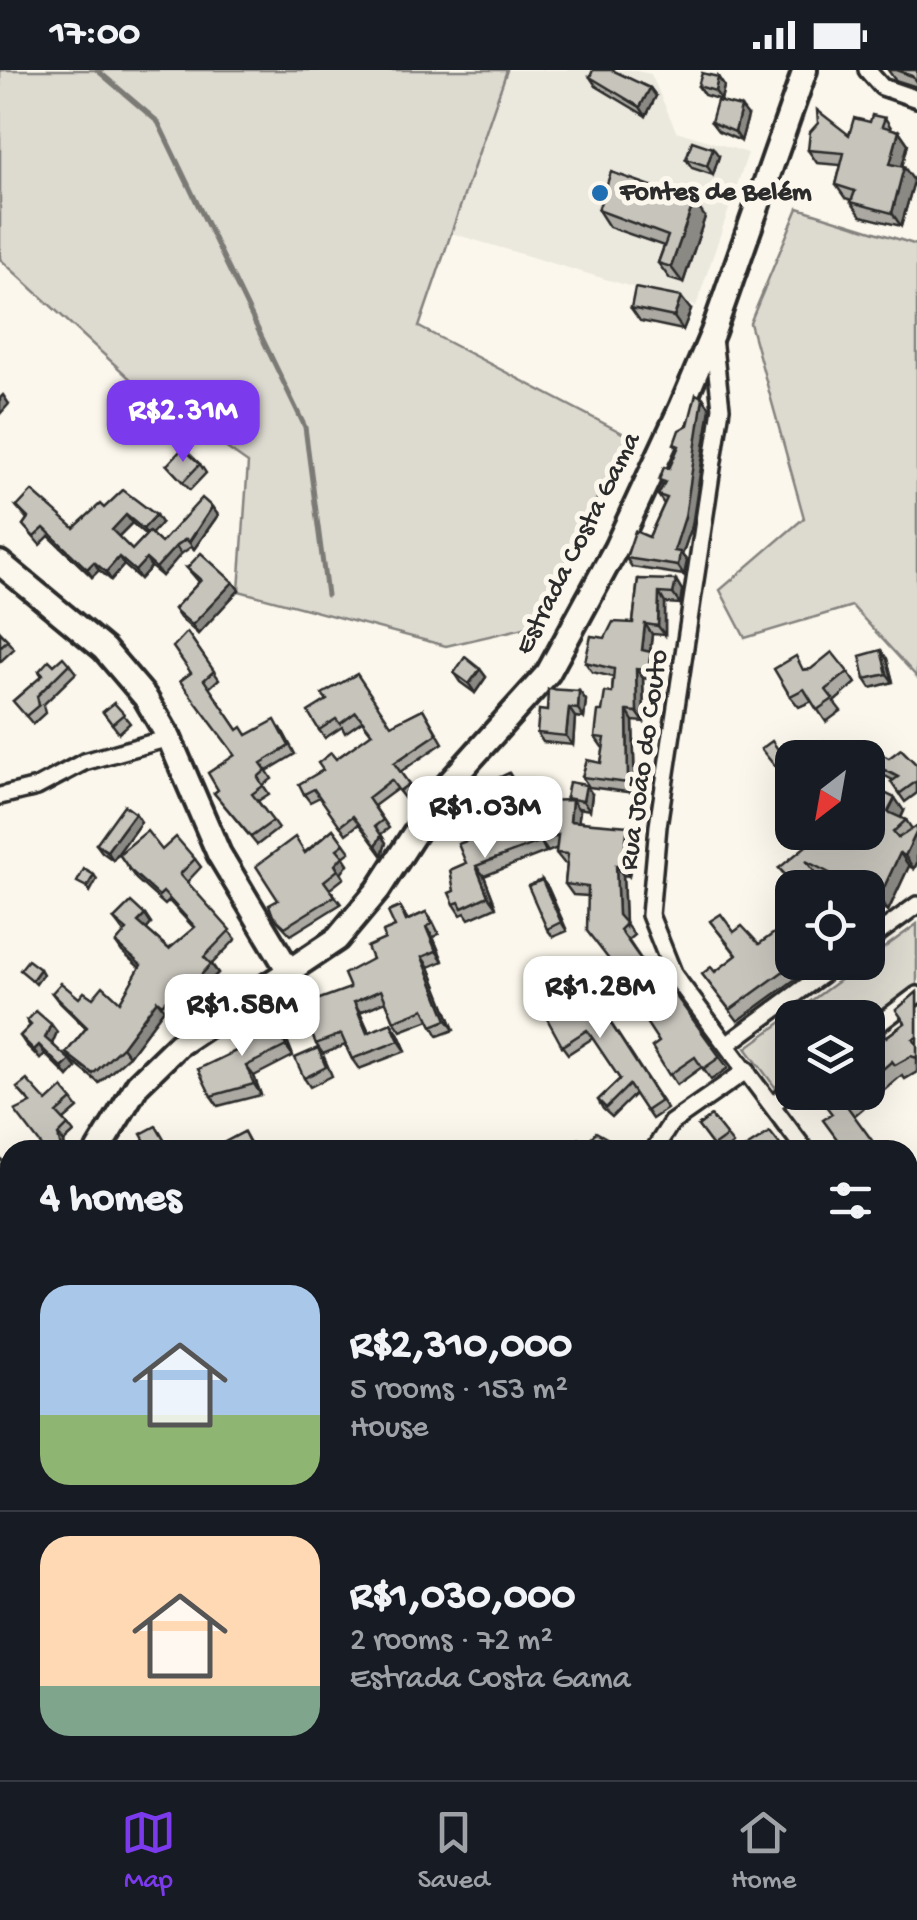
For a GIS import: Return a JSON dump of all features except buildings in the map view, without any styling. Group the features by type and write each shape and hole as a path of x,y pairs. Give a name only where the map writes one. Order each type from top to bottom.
{"main road":[{"name":"Estrada Costa Gama","path":"104,1140 138,1084 178,1045 337,939 378,890 442,791 548,673 616,548 713,332 805,70"},
{"path":"0,563 104,649 145,697 169,738 219,854 289,971"}],"street":[{"path":"867,70 882,87 917,99"},
{"name":"Rua João do Couto","path":"713,332 721,408 658,826 650,915 674,974 798,1140"},
{"path":"0,796 37,787 84,762 169,738"},
{"path":"885,929 917,905"},
{"path":"728,1044 814,980"},
{"path":"885,1019 917,994"},
{"path":"660,1140 670,1123 747,1070"}],"shaded area":[{"path":"0,70 507,70 419,327 628,436 533,626 446,646 239,591 248,463 138,386 0,259"},
{"name":"Fontes de Belém","path":"507,70 631,70 651,74 676,131 748,153 696,306 451,233"},
{"path":"798,208 917,245 917,677 852,606 745,638 720,590 804,518 750,323"},
{"path":"917,924 917,984 885,1008 885,1000 812,1000 840,980 885,980 885,947"},
{"path":"775,1027 775,1087 746,1048"}],"waterway":[{"path":"97,70 158,122 305,427 327,595"}],"place":[{"name":"Fontes de Belém","path":"600,193"}]}
